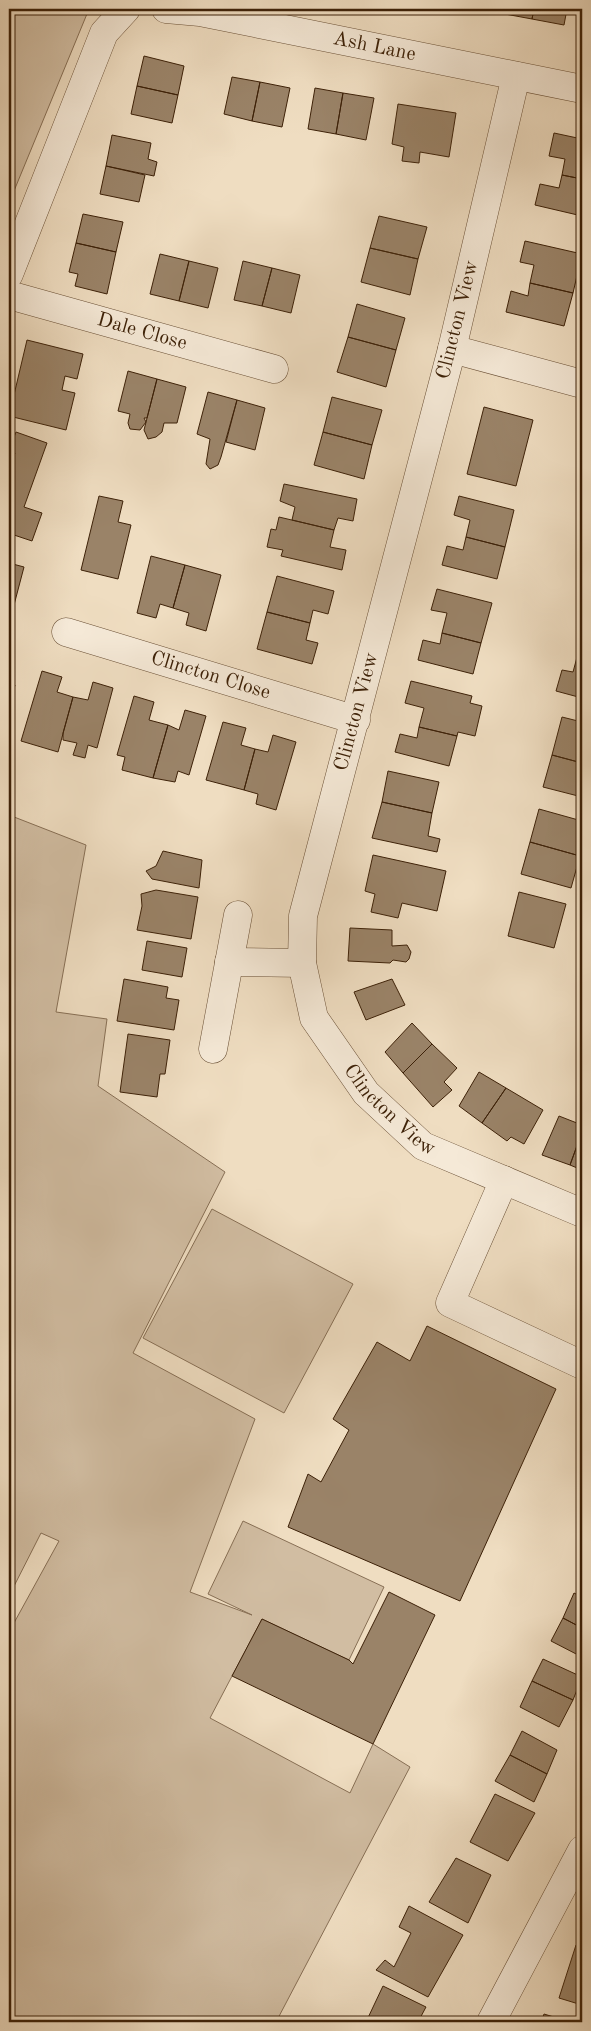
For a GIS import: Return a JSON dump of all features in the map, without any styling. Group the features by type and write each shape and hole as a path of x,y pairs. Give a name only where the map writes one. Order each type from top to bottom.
{"street":[{"path":"9,274 104,33 126,9"},
{"name":"Ash Lane","path":"166,9 200,12 582,89"},
{"name":"Clincton View","path":"516,76 452,349 304,916 302,963 314,1018 366,1093 423,1146 582,1212"},
{"name":"Dale Close","path":"9,295 274,369"},
{"path":"452,349 582,384"},
{"name":"Clincton Close","path":"66,632 356,720"},
{"path":"213,1050 238,914"},
{"path":"229,962 302,963"},
{"path":"504,1180 450,1303 582,1365"},
{"path":"490,2022 582,1850"}],"shaded area":[{"path":"9,9 89,9 9,203"},
{"path":"9,815 86,845 56,1012 107,1019 98,1086 225,1172 133,1353 255,1419 190,1592 252,1615 208,1594 243,1521 384,1587 349,1660 262,1619 210,1718 350,1793 373,1744 410,1767 276,2022 9,2022 9,1632 59,1541 41,1533 9,1596"},
{"path":"212,1209 353,1284 284,1413 143,1338"}],"building":[{"path":"506,9 534,9 532,19 505,14"},
{"path":"534,9 567,9 564,25 532,19"},
{"path":"144,56 184,66 178,95 137,86"},
{"path":"232,77 260,82 252,121 224,114"},
{"path":"260,82 290,88 282,127 252,121"},
{"path":"137,86 178,95 172,123 131,114"},
{"path":"315,88 343,93 336,134 308,129"},
{"path":"343,93 374,98 366,140 336,134"},
{"path":"398,104 456,113 449,157 420,152 419,163 402,161 404,147 392,144"},
{"path":"554,133 582,139 582,179 562,175 565,159 549,156"},
{"path":"112,135 151,143 148,159 157,162 154,176 106,166"},
{"path":"106,166 145,175 139,202 100,194"},
{"path":"562,175 582,179 582,216 535,205 540,184 559,188"},
{"path":"83,214 123,222 116,252 76,243"},
{"path":"379,216 427,227 418,259 370,248"},
{"path":"525,241 582,254 573,293 530,283 534,265 520,262"},
{"path":"76,243 116,252 107,294 75,286 78,274 69,272"},
{"path":"370,248 418,259 410,295 361,282"},
{"path":"160,254 189,261 179,301 150,294"},
{"path":"189,261 218,268 208,308 179,301"},
{"path":"243,261 272,268 262,306 234,300"},
{"path":"272,268 300,275 291,313 262,306"},
{"path":"530,283 573,293 564,326 506,312 511,291 528,296"},
{"path":"357,304 405,318 396,350 348,337"},
{"path":"348,337 396,350 386,387 337,372"},
{"path":"27,340 83,354 77,379 65,376 62,390 75,393 66,430 9,416"},
{"path":"128,371 157,379 147,418 144,418 146,422 140,430 130,429 128,423 130,414 118,411"},
{"path":"157,379 186,387 177,423 164,423 162,432 156,437 148,439 144,430"},
{"path":"208,392 237,400 218,465 210,469 206,464 210,439 197,434"},
{"path":"332,397 382,410 372,445 323,432"},
{"path":"237,400 265,408 255,450 226,442"},
{"path":"484,407 533,420 516,486 467,474"},
{"path":"16,432 47,443 24,507 42,513 32,541 14,535 13,540 9,539 9,468 15,453 9,450"},
{"path":"323,432 372,445 364,479 314,465"},
{"path":"284,484 357,499 353,521 338,518 334,530 292,520 295,507 280,501"},
{"path":"99,496 123,501 118,522 131,525 118,579 81,570"},
{"path":"459,496 514,510 505,547 466,537 470,520 454,515"},
{"path":"279,517 334,530 330,547 346,550 342,570 281,556 283,550 267,547 271,529 276,530"},
{"path":"466,537 505,547 497,579 442,565 447,546 463,550"},
{"path":"151,556 185,565 173,608 160,604 156,618 137,613"},
{"path":"9,563 24,567 14,605 9,604"},
{"path":"185,565 221,575 206,631 186,625 189,613 173,608"},
{"path":"277,576 334,591 328,614 313,610 310,623 267,612"},
{"path":"437,589 492,603 481,643 442,633 447,613 431,610"},
{"path":"267,612 310,623 306,640 318,643 312,664 257,649"},
{"path":"442,633 481,643 473,674 418,660 423,640 440,644"},
{"path":"582,638 582,662 576,661"},
{"path":"576,661 582,662 582,698 556,691 562,670 573,672"},
{"path":"42,671 62,677 57,692 73,697 58,752 21,741"},
{"path":"411,681 472,696 470,703 482,706 475,736 458,732 457,736 419,727 424,708 405,703"},
{"path":"93,682 113,688 97,748 88,745 85,758 73,755 77,743 63,740 63,733 73,697 88,700"},
{"path":"9,683 15,685 9,707"},
{"path":"134,696 154,702 149,720 168,725 153,778 122,770 125,757 117,755"},
{"path":"185,710 206,716 189,775 178,771 175,782 153,778 168,725 179,730"},
{"path":"562,717 582,722 582,763 552,755"},
{"path":"223,722 246,728 241,745 255,749 244,790 206,780"},
{"path":"419,727 457,736 449,766 395,752 400,734 417,738"},
{"path":"273,735 296,742 276,810 256,804 258,794 244,790 255,749 268,752"},
{"path":"552,755 582,763 582,797 543,787"},
{"path":"388,771 439,782 432,813 382,802"},
{"path":"382,802 432,813 428,836 440,839 437,852 372,838"},
{"path":"539,809 582,821 582,848 580,856 530,842"},
{"path":"530,842 580,856 571,888 521,874"},
{"path":"163,851 202,860 199,888 152,879 146,871 156,866"},
{"path":"373,855 446,871 437,911 402,903 398,918 371,912 375,894 365,891"},
{"path":"156,890 198,897 191,939 137,930 142,906 141,894"},
{"path":"519,892 566,904 554,948 508,936"},
{"path":"350,928 392,930 392,946 407,945 411,952 409,959 406,962 393,960 390,963 348,961"},
{"path":"147,941 187,948 182,977 142,970"},
{"path":"124,979 168,987 166,998 179,1000 174,1030 117,1021"},
{"path":"392,979 405,1005 366,1020 354,992"},
{"path":"412,1023 432,1044 403,1073 385,1052"},
{"path":"128,1034 170,1040 165,1074 160,1074 157,1097 120,1092"},
{"path":"432,1044 457,1068 444,1082 452,1090 433,1107 403,1073"},
{"path":"479,1072 506,1088 482,1123 459,1106"},
{"path":"506,1088 543,1110 524,1144 511,1137 507,1141 482,1123"},
{"path":"559,1116 582,1125 582,1132 570,1165 542,1155"},
{"path":"582,1132 582,1170 570,1165"},
{"path":"427,1326 556,1389 460,1601 288,1527 308,1474 321,1482 349,1430 333,1419 377,1342 410,1361"},
{"path":"389,1592 435,1615 373,1744 232,1676 262,1619 349,1660 353,1664"},
{"path":"574,1593 582,1597 582,1628 563,1618"},
{"path":"563,1618 582,1628 582,1657 551,1641"},
{"path":"543,1659 582,1677 573,1700 532,1681"},
{"path":"532,1681 573,1700 559,1727 520,1707"},
{"path":"522,1731 557,1750 547,1774 510,1755"},
{"path":"510,1755 547,1774 534,1802 495,1781"},
{"path":"495,1794 535,1813 508,1861 470,1842"},
{"path":"456,1858 491,1875 468,1923 429,1902"},
{"path":"409,1906 463,1935 428,1997 376,1970 385,1960 394,1967 411,1933 399,1927"},
{"path":"576,1945 582,1947 582,2005 559,1998"},
{"path":"383,1986 426,2007 418,2022 366,2022"},
{"path":"544,2014 570,2022 541,2022"}]}
